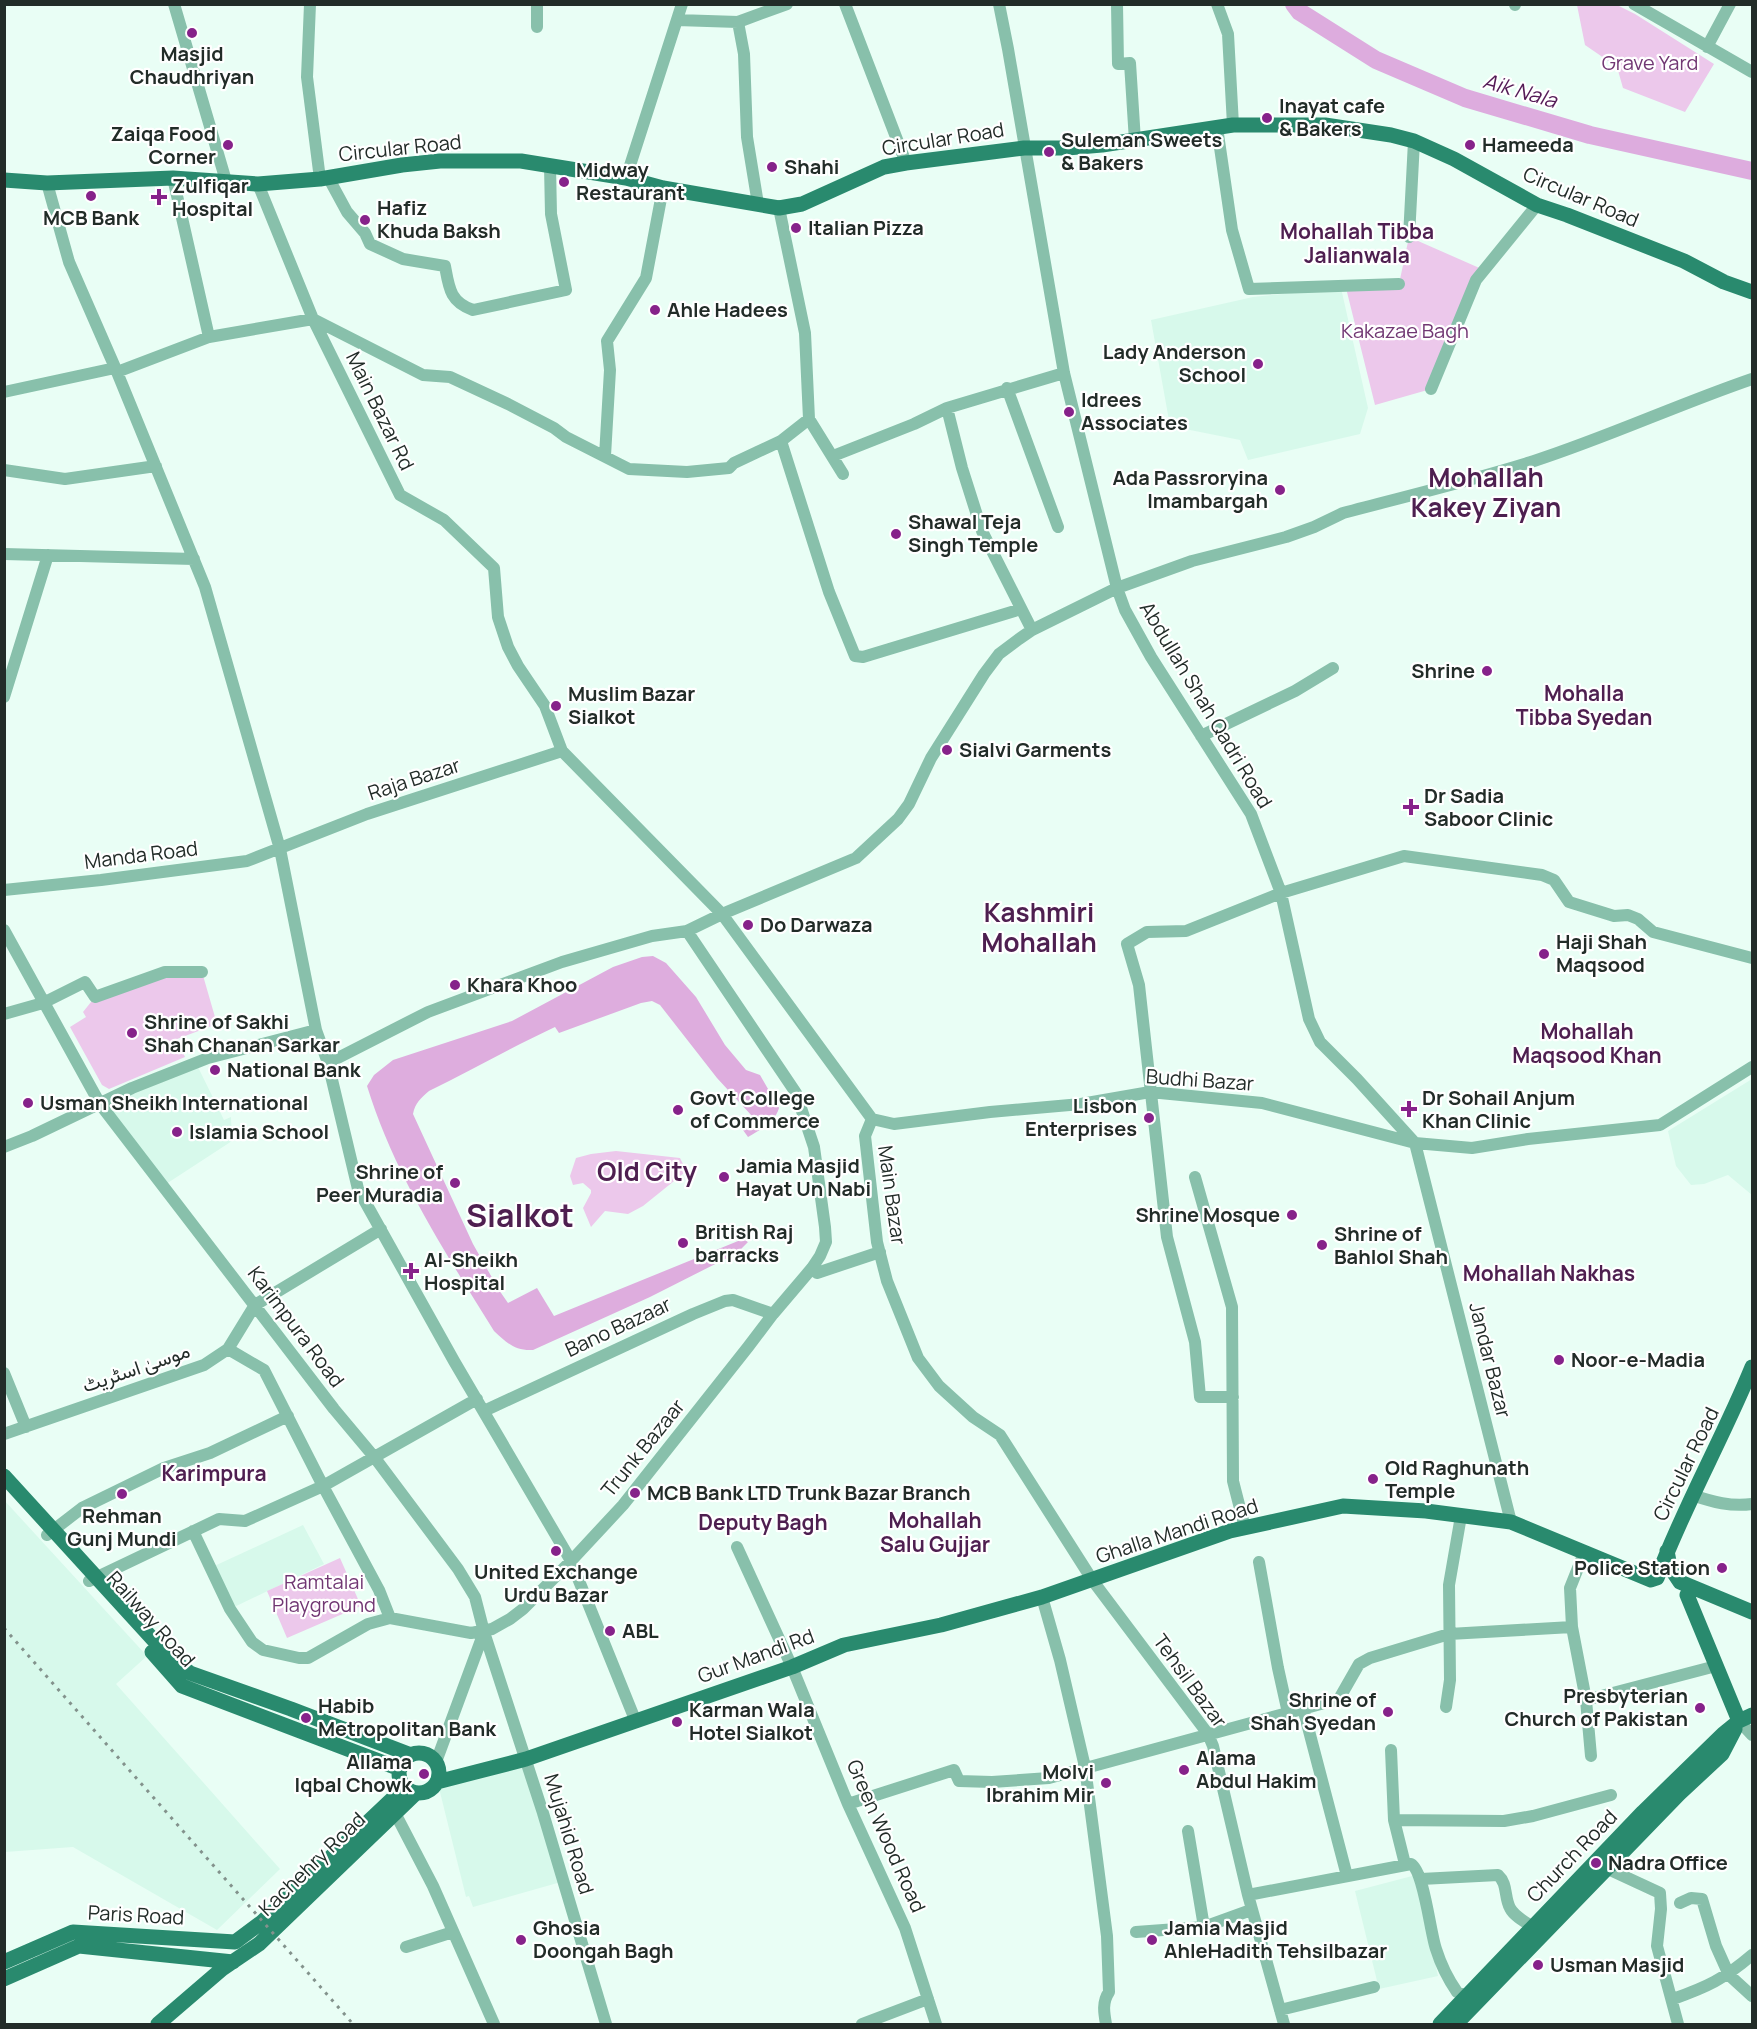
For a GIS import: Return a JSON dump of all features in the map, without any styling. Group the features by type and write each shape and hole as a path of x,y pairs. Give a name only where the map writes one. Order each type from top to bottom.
{"main road":[{"name":"Circular Road","path":"4,180 47,183 173,178 258,184 324,178 440,161 521,161 626,178 663,188 779,208 802,204 884,167 906,163 1024,148 1067,148 1136,141 1233,125 1325,125 1391,135 1414,141 1454,159 1537,205 1684,261 1724,282"},
{"path":"1724,282 1752,292"},
{"path":"1724,282 1736,294 1752,302"},
{"name":"Circular Road","path":"1657,1578 1692,1495 1731,1418 1752,1367"},
{"path":"4,1476 50,1533"},
{"name":"Railway Road","path":"4,1489 93,1579 182,1686 400,1768"},
{"name":"Ghalla Mandi Road","path":"1093,1581 1230,1531 1343,1506 1426,1511 1511,1522 1651,1580 1657,1578 1687,1595 1752,1622"},
{"path":"1667,1551 1670,1567 1680,1582 1752,1612"},
{"path":"93,1579 170,1658 190,1673 291,1708 411,1755"},
{"name":"Gur Mandi Rd","path":"437,1782 526,1759 636,1722 792,1667 844,1645 941,1625 1093,1581"},
{"path":"1687,1595 1716,1666 1746,1718"},
{"name":"Church Road","path":"1462,2022 1606,1868 1722,1754 1746,1718"},
{"name":"Church Road","path":"1440,2025 1643,1812 1723,1734 1746,1718"},
{"path":"426,1754 436,1762 439,1775 437,1782 429,1791 411,1790 401,1781 400,1768 411,1755 426,1754"},
{"name":"Kachehry Road","path":"158,2025 269,1934 395,1814 411,1790"},
{"name":"Kachehry Road","path":"235,1942 262,1922 411,1790"},
{"name":"Paris Road","path":"4,1962 73,1932 91,1940 233,1962"},
{"name":"Paris Road","path":"4,1979 91,1940 235,1942"}],"street":[{"path":"174,4 226,181"},
{"path":"310,4 307,77 324,178 347,212 365,233 370,244 403,259 445,266 449,287 455,301 473,310 566,290 551,214 550,166"},
{"path":"537,4 537,27"},
{"path":"626,178 682,4"},
{"path":"677,21 738,22 787,4"},
{"path":"845,4 906,163"},
{"name":"Abdullah Shah Qadri Road","path":"999,4 1064,373 1117,588 1139,636 1251,814 1281,893"},
{"path":"1117,4 1118,64 1130,63 1136,141"},
{"path":"1217,4 1228,34 1233,125"},
{"path":"1634,4 1752,72"},
{"path":"1707,47 1730,4"},
{"path":"738,22 744,54 747,137 758,204"},
{"path":"1217,127 1232,230 1249,289 1399,284"},
{"path":"1409,237 1414,141"},
{"path":"173,178 209,337"},
{"path":"47,183 69,262 206,587 280,849 316,1030 328,1063 358,1189 571,1561 636,1722"},
{"name":"Main Bazar Rd","path":"258,184 313,319 399,495 444,520 494,568 498,617 508,646 518,666 545,706 562,751"},
{"path":"605,456 610,370 608,341 646,278 663,188"},
{"path":"1431,388 1476,280 1537,205"},
{"path":"779,208 805,333 809,419 843,474"},
{"path":"4,392 116,370 209,337 313,319 423,375 450,377 508,404 629,469 687,472 729,468 734,463 781,441 809,419"},
{"path":"833,456 914,424 947,408 1007,388 1064,373"},
{"path":"328,1063 428,1012 551,966 652,936 687,932 722,914 856,858 887,832 909,804 931,758 999,654 1032,630 1117,588 1192,561 1305,530 1343,513 1534,461 1643,421 1693,399 1752,379"},
{"path":"1007,388 1058,527"},
{"path":"947,408 962,468 982,531 1032,630"},
{"path":"781,441 829,592 855,656 863,657 1021,609"},
{"path":"4,470 65,479 156,466"},
{"path":"4,554 194,559"},
{"path":"4,696 48,555"},
{"path":"1201,736 1295,691 1334,668"},
{"name":"Raja Bazar","path":"280,849 367,814 562,751"},
{"name":"Main Bazar","path":"562,751 722,914 872,1119 865,1136 880,1252 887,1281 918,1358 939,1386 973,1417 1000,1435 1093,1581"},
{"name":"Manda Road","path":"4,890 247,861 280,849"},
{"path":"1233,1397 1200,1397 1195,1342 1167,1237 1139,985 1127,944 1147,932 1186,931 1281,893 1404,856 1542,875 1554,880 1569,902 1614,916 1628,915 1638,919 1653,932 1752,958"},
{"name":"Jandar Bazar","path":"1281,893 1309,1019 1320,1042 1415,1143 1511,1522"},
{"name":"Karimpura Road","path":"4,930 100,1104 334,1409 375,1458 458,1569 478,1606 484,1632 526,1759"},
{"name":"Trunk Bazaar","path":"484,1632 510,1619 523,1609 623,1505 773,1314 812,1268 825,1242 814,1147 796,1093 687,932"},
{"path":"4,1014 43,1003 86,982 95,997 165,972 202,972"},
{"path":"4,1147 132,1088 208,1059 316,1030"},
{"name":"Budhi Bazar","path":"872,1119 894,1124 1082,1104 1150,1092 1262,1103 1415,1143 1472,1148 1528,1139 1660,1125 1752,1067"},
{"path":"1195,1177 1232,1307 1233,1481 1245,1528"},
{"path":"255,1305 381,1229"},
{"path":"812,1268 817,1273 880,1252"},
{"name":"Bano Bazaar","path":"484,1411 725,1301 734,1300 773,1314"},
{"name":"موسیٰ اسٹریٹ","path":"4,1434 204,1365 228,1349 255,1305"},
{"path":"228,1349 264,1370 379,1590 390,1618"},
{"path":"4,1372 26,1427"},
{"path":"93,1579 219,1519 245,1521 323,1486 477,1399"},
{"path":"50,1533 82,1508 154,1473 210,1453 288,1416"},
{"path":"1692,1495 1713,1503 1739,1506 1752,1504"},
{"path":"1446,1707 1450,1680 1449,1585 1461,1516"},
{"path":"193,1531 230,1609 252,1642 263,1650 308,1658 368,1624 390,1618 471,1633 484,1632 436,1762"},
{"name":"Green Wood Road","path":"737,1547 792,1667 849,1804 905,1928 936,2025"},
{"path":"1584,1553 1570,1588 1572,1627 1586,1700 1591,1756"},
{"path":"1259,1562 1288,1713"},
{"name":"Tehsil Bazar","path":"1093,1581 1208,1734 1213,1746 1251,1910 1284,2025"},
{"path":"1042,1597 1060,1660 1085,1767 1107,1936 1109,1992 1104,2009 1106,2025"},
{"path":"849,1804 954,1770 959,1781 992,1782 1049,1778 1340,1699 1359,1664 1370,1658 1449,1634 1572,1627"},
{"path":"1586,1700 1716,1666"},
{"path":"1302,1708 1347,1876"},
{"path":"1746,1718 1752,1735"},
{"path":"1391,1750 1394,1820 1405,1864"},
{"name":"Mujahid Road","path":"526,1759 606,2025"},
{"path":"1394,1820 1504,1821 1533,1816 1611,1795"},
{"path":"395,1814 433,1886 494,2025"},
{"path":"1188,1831 1204,1927"},
{"path":"1248,1895 1405,1864 1415,1866 1421,1879 1430,1925 1444,1971 1457,1992 1467,1996"},
{"path":"1606,1868 1660,1893 1661,1909 1657,1946 1673,1999 1678,2025"},
{"path":"1421,1879 1498,1875 1504,1884 1511,1910 1533,1928"},
{"path":"1680,1903 1691,1898 1702,1899 1716,1946 1729,1975 1752,1996"},
{"path":"1136,1932 1204,1927 1251,1910"},
{"path":"406,1947 453,1932"},
{"path":"1673,1999 1729,1975 1752,1955"},
{"path":"1280,2010 1374,1987"},
{"path":"862,2025 928,1999"}],"shaded area":[{"name":"Lady Anderson School","path":"1341,288 1368,408 1360,434 1248,460 1240,440 1170,426 1151,320 1253,297"},
{"path":"653,956 666,963 696,997 725,1045 746,1070 760,1075 779,1108 771,1121 762,1128 748,1137 743,1130 742,1123 752,1116 717,1078 660,1005 652,1001 559,1033 555,1027 523,1042 429,1091 421,1098 413,1114 473,1244 508,1303 537,1288 554,1316 743,1239 748,1242 737,1253 650,1297 533,1350 516,1348 494,1331 423,1213 392,1151 367,1086 374,1075 393,1060 512,1021 613,967 642,957"},
{"name":"Islamia School","path":"196,1063 224,1120 231,1117 232,1141 163,1186 100,1104"},
{"path":"1752,1079 1752,1195 1728,1175 1704,1184 1691,1185 1676,1166 1668,1131"},
{"path":"4,1500 147,1656 116,1684 280,1869 217,1930 73,1847 5,1852"},
{"path":"303,1525 324,1564 230,1609 210,1568"},
{"path":"524,1762 561,1882 473,1907 469,1896 466,1897 438,1784"},
{"path":"1416,1875 1438,1976 1379,1989 1355,1891"}],"green space":[{"name":"Grave Yard","path":"1577,5 1617,5 1714,64 1685,112 1623,88 1617,67 1585,45"},
{"name":"Kakazae Bagh","path":"1409,237 1484,270 1431,389 1375,405 1346,288 1399,284"},
{"name":"Shrine of Sakhi Shah Chanan Sarkar","path":"165,972 202,972 217,1024 177,1039 185,1057 109,1089 102,1085 70,1027 86,1017 83,1012 95,997"},
{"path":"616,1151 680,1158 686,1170 643,1206 628,1214 605,1211 591,1227 583,1208 591,1190 583,1183 573,1185 570,1176 576,1158"},
{"name":"Ramtalai Playground","path":"340,1558 361,1606 287,1638 267,1591"}],"waterway":[{"name":"Aik Nala","path":"1294,4 1300,12 1376,60 1465,98 1590,135 1752,171"}],"railway":[{"path":"4,1628 353,2024"}],"place":[{"name":"Masjid Chaudhriyan","path":"192,33"},
{"name":"Inayat cafe & Bakers","path":"1267,118"},
{"name":"Zaiqa Food Corner","path":"228,145"},
{"name":"Hameeda","path":"1470,145"},
{"name":"Suleman Sweets & Bakers","path":"1049,152"},
{"name":"Shahi","path":"772,167"},
{"name":"Midway Restaurant","path":"564,182"},
{"name":"MCB Bank","path":"91,196"},
{"name":"Zulfiqar Hospital","path":"159,197"},
{"name":"Hafiz Khuda Baksh","path":"365,220"},
{"name":"Italian Pizza","path":"796,228"},
{"name":"Ahle Hadees","path":"655,310"},
{"name":"Lady Anderson School","path":"1258,364"},
{"name":"Idrees Associates","path":"1069,412"},
{"name":"Ada Passroryina Imambargah","path":"1280,490"},
{"name":"Shawal Teja Singh Temple","path":"896,534"},
{"name":"Shrine","path":"1487,671"},
{"name":"Muslim Bazar Sialkot","path":"556,706"},
{"name":"Sialvi Garments","path":"947,750"},
{"name":"Dr Sadia Saboor Clinic","path":"1411,807"},
{"name":"Do Darwaza","path":"748,925"},
{"name":"Haji Shah Maqsood","path":"1544,954"},
{"name":"Khara Khoo","path":"455,985"},
{"name":"Shrine of Sakhi Shah Chanan Sarkar","path":"132,1033"},
{"name":"National Bank","path":"215,1070"},
{"name":"Usman Sheikh International","path":"28,1103"},
{"name":"Dr Sohail Anjum Khan Clinic","path":"1409,1109"},
{"name":"Govt College of Commerce","path":"678,1110"},
{"name":"Lisbon Enterprises","path":"1149,1118"},
{"name":"Islamia School","path":"177,1132"},
{"name":"Jamia Masjid Hayat Un Nabi","path":"724,1177"},
{"name":"Shrine of Peer Muradia","path":"455,1183"},
{"name":"Shrine Mosque","path":"1292,1215"},
{"name":"British Raj barracks","path":"683,1243"},
{"name":"Shrine of Bahlol Shah","path":"1322,1245"},
{"name":"Al-Sheikh Hospital","path":"411,1271"},
{"name":"Noor-e-Madia","path":"1559,1360"},
{"name":"Old Raghunath Temple","path":"1373,1479"},
{"name":"MCB Bank LTD Trunk Bazar Branch","path":"635,1493"},
{"name":"Rehman Gunj Mundi","path":"122,1494"},
{"name":"United Exchange Urdu Bazar","path":"556,1551"},
{"name":"Police Station","path":"1722,1568"},
{"name":"ABL","path":"610,1631"},
{"name":"Presbyterian Church of Pakistan","path":"1700,1708"},
{"name":"Shrine of Shah Syedan","path":"1388,1712"},
{"name":"Habib Metropolitan Bank","path":"306,1718"},
{"name":"Karman Wala Hotel Sialkot","path":"677,1722"},
{"name":"Alama Abdul Hakim","path":"1184,1770"},
{"name":"Allama Iqbal Chowk","path":"424,1774"},
{"name":"Molvi Ibrahim Mir","path":"1106,1783"},
{"name":"Nadra Office","path":"1596,1863"},
{"name":"Ghosia Doongah Bagh","path":"521,1940"},
{"name":"Jamia Masjid AhleHadith Tehsilbazar","path":"1152,1940"},
{"name":"Usman Masjid","path":"1538,1965"}],"district":[{"name":"Mohallah Tibba Jalianwala","path":"1357,244"},
{"name":"Mohallah Kakey Ziyan","path":"1486,493"},
{"name":"Mohalla Tibba Syedan","path":"1584,706"},
{"name":"Kashmiri Mohallah","path":"1039,928"},
{"name":"Mohallah Maqsood Khan","path":"1587,1044"},
{"name":"Old City","path":"647,1172"},
{"name":"Sialkot","path":"520,1216"},
{"name":"Mohallah Nakhas","path":"1549,1274"},
{"name":"Karimpura","path":"214,1474"},
{"name":"Deputy Bagh","path":"763,1523"},
{"name":"Mohallah Salu Gujjar","path":"935,1533"}]}
